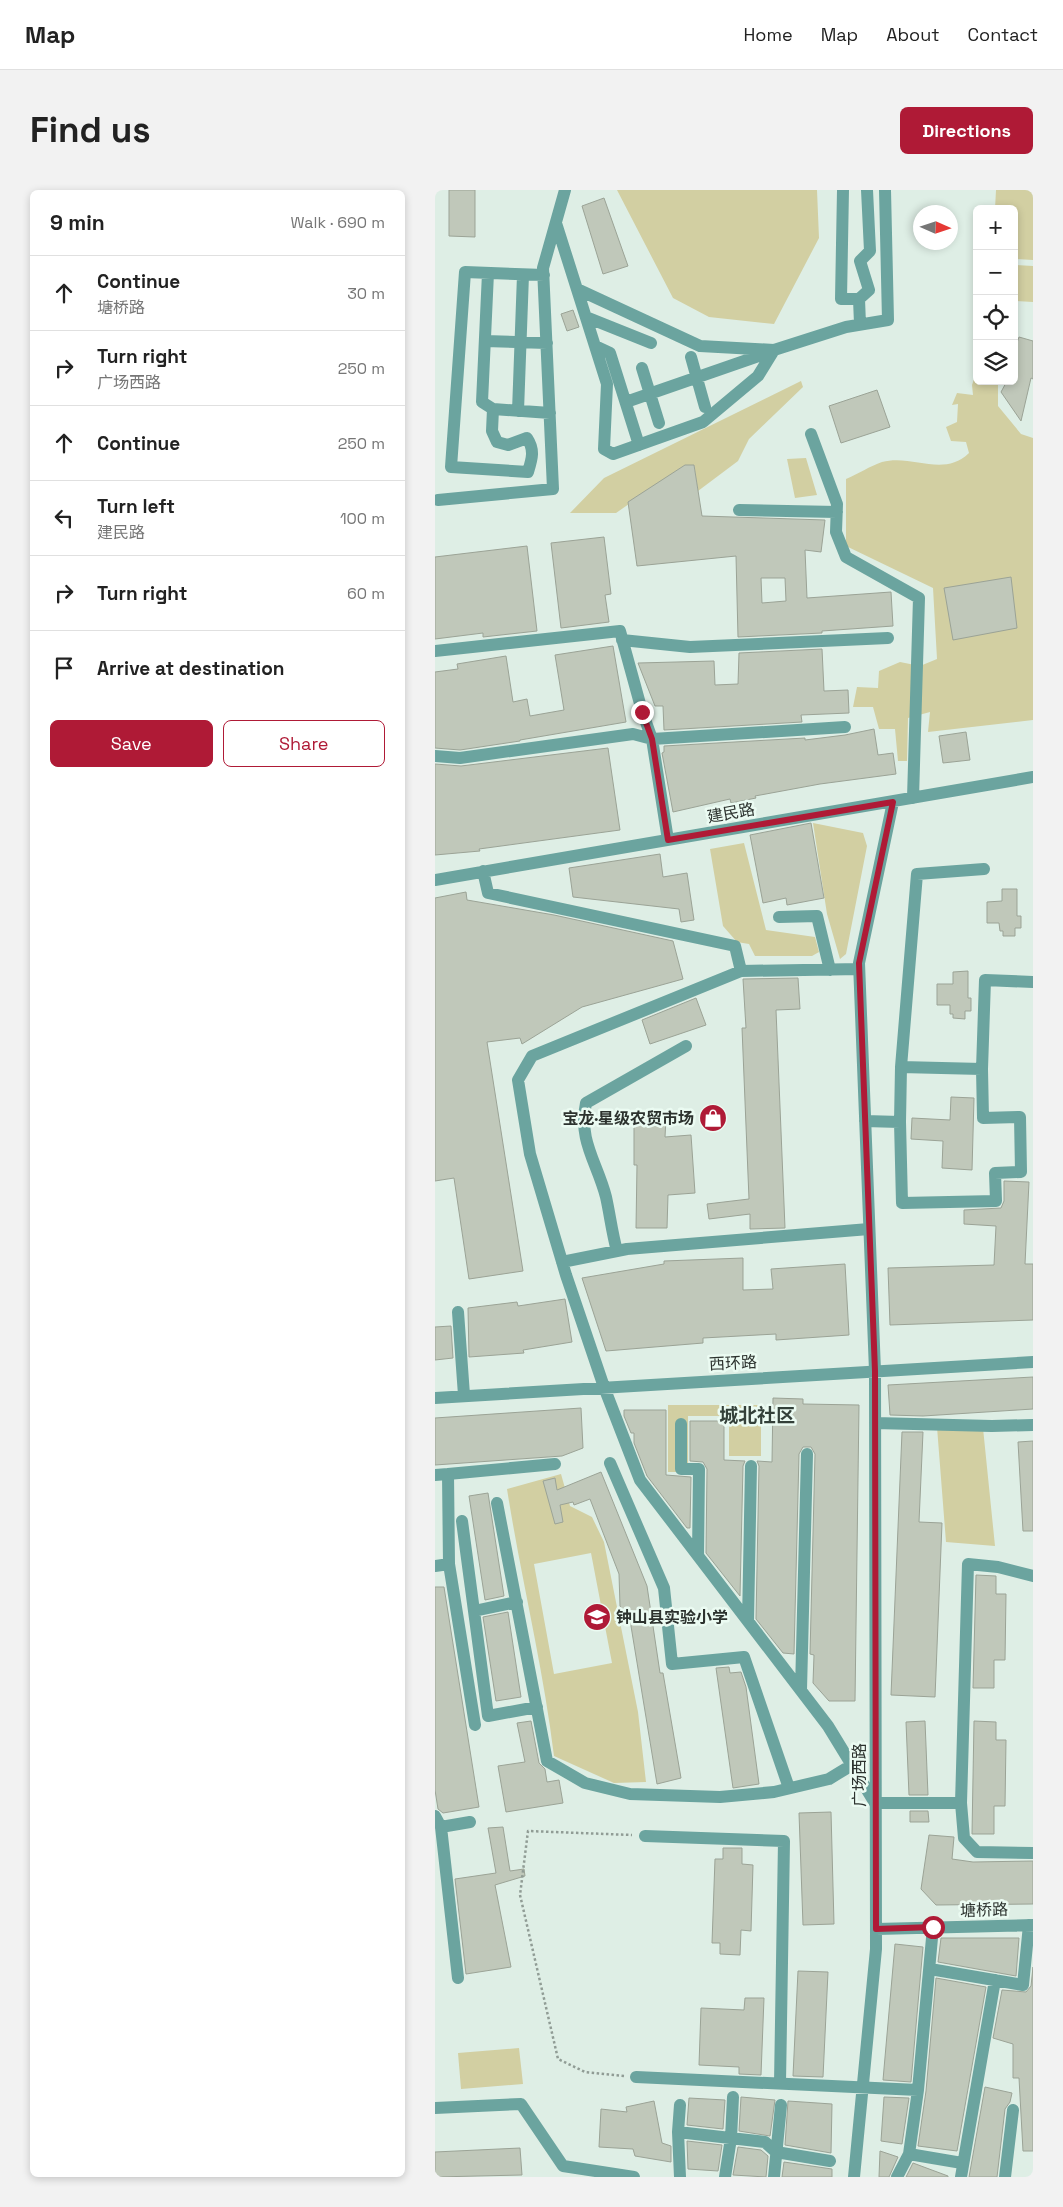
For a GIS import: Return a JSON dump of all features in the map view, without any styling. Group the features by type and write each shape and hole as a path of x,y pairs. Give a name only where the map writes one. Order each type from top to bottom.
{"street":[{"path":"438,500 553,489 543,268 565,190"},
{"path":"843,190 841,298 859,300"},
{"path":"860,324 859,300 869,290 860,261 870,251 867,190"},
{"path":"626,402 845,327 887,320 885,190"},
{"path":"556,223 607,384 604,449 613,454 703,422 758,376 774,350"},
{"path":"493,409 492,431 497,442 508,445 527,438 531,444 533,456 528,472 451,467 465,272 544,275"},
{"path":"488,273 482,402 493,409 550,413"},
{"path":"518,411 523,275"},
{"path":"577,289 700,346 774,350"},
{"path":"586,316 651,343"},
{"path":"485,341 547,343"},
{"path":"595,346 610,353 639,445"},
{"path":"691,357 705,407"},
{"path":"642,368 659,423"},
{"path":"811,434 837,504 836,532 846,557 919,598 913,798"},
{"path":"739,510 837,512"},
{"path":"435,651 620,631 642,712 652,739 668,840"},
{"path":"623,640 691,647 888,638"},
{"path":"435,756 460,758 633,734 652,739 845,726"},
{"name":"建民路","path":"435,880 1033,777"},
{"name":"广场西路","path":"854,2177 876,1949 875,1371 859,963 893,802"},
{"path":"985,869 917,874 901,1067 902,1203 996,1201 995,1173 1021,1172 1020,1117 983,1118 982,1069 985,980 1033,982"},
{"path":"483,872 488,892 735,946 741,971"},
{"path":"779,917 817,916 829,970"},
{"path":"859,970 741,971 532,1056 518,1080 530,1154 562,1262 603,1387 640,1480 828,1726 875,1803 961,1803"},
{"path":"617,1251 605,1196 585,1142 584,1113 586,1103 686,1046"},
{"path":"901,1067 982,1069"},
{"path":"865,1121 900,1122"},
{"path":"562,1262 617,1251 869,1229"},
{"path":"458,1312 464,1396"},
{"name":"西环路","path":"435,1398 1033,1362"},
{"path":"681,1424 681,1469 699,1469 698,1556"},
{"path":"875,1424 1033,1425"},
{"path":"801,1690 807,1454"},
{"path":"610,1463 664,1588 672,1664 744,1657 789,1788"},
{"path":"475,1725 449,1564 441,1475 555,1464"},
{"path":"748,1621 751,1466"},
{"path":"497,1502 547,1761 585,1783 630,1794 720,1797 774,1792 829,1779 852,1765"},
{"path":"463,1521 488,1716 537,1707"},
{"path":"435,1566 449,1564"},
{"path":"1033,1576 998,1567 969,1564 961,1803 964,1838 977,1852 1033,1853"},
{"path":"474,1611 517,1602"},
{"path":"459,1978 438,1821 470,1822"},
{"path":"645,1836 784,1841 780,2083"},
{"path":"930,1969 1023,1985 1031,1925"},
{"name":"塘桥路","path":"876,1929 1031,1925"},
{"path":"897,2177 909,2154 919,2090 933,1927"},
{"path":"961,2177 961,2163 995,1980"},
{"path":"636,2077 919,2090"},
{"path":"725,2177 731,2138 733,2097"},
{"path":"435,2108 521,2104 563,2166 630,2177"},
{"path":"680,2105 678,2132 680,2177"},
{"path":"774,2177 781,2105"},
{"path":"1005,2177 1013,2110"},
{"path":"678,2132 765,2142 776,2152 830,2161"},
{"path":"909,2154 961,2163"}],"path":[{"path":"636,2077 585,2072 558,2059 520,1894 528,1831 645,1836"}],"shaded area":[{"path":"617,190 817,190 819,238 774,324 709,317 673,298"},
{"path":"996,190 1033,190 1033,260 1018,259 1018,205 995,205"},
{"path":"1018,265 1033,266 1033,302 1018,301"},
{"path":"801,381 803,387 749,439 738,461 698,491 694,465 685,465 616,513 570,513 604,478"},
{"path":"973,382 973,385 998,385 998,406 1021,434 1033,438 1033,720 928,732 930,712 908,718 907,761 898,761 895,729 879,729 873,707 853,707 857,687 878,688 879,671 900,662 920,666 937,659 933,588 846,546 846,479 882,462 894,460 938,465 949,464 969,453 966,442 951,441 946,427 957,422 958,404 952,405 957,393 973,395 972,385"},
{"path":"806,458 817,495 795,498 787,459"},
{"path":"813,823 863,833 867,846 846,954 840,959 827,914"},
{"path":"744,843 766,930 815,937 819,952 812,956 755,956 749,944 737,942 723,926 710,849"},
{"path":"668,1405 761,1405 761,1456 729,1456 729,1416 688,1416 688,1472 668,1472"},
{"path":"937,1427 983,1428 995,1546 946,1542"},
{"path":"561,1474 570,1506 592,1517 604,1542 638,1712 646,1782 614,1783 554,1756 544,1689 507,1489","holes":["591,1553 612,1663 554,1674 534,1564"]},
{"path":"519,2048 523,2084 461,2089 458,2053"}],"building":[{"path":"449,190 475,190 475,237 449,236"},
{"path":"604,198 628,266 603,274 582,206"},
{"path":"573,310 579,327 567,331 561,314"},
{"path":"1019,337 1033,341 1033,379 1031,378 1021,421 1001,392 1005,385 1018,385"},
{"path":"877,390 890,427 841,443 829,406"},
{"path":"685,465 694,465 702,516 825,520 821,552 805,550 807,598 891,592 893,626 822,631 822,633 738,637 736,556 637,566 628,502","holes":["761,578 785,578 786,601 762,603"]},
{"path":"604,537 611,594 605,595 609,622 561,628 551,543"},
{"path":"527,546 537,631 483,637 483,633 435,639 435,557"},
{"path":"1011,577 1017,628 953,640 944,588"},
{"path":"613,646 626,722 460,750 435,748 435,672 458,669 457,664 506,656 513,702 527,699 530,716 564,710 555,655"},
{"path":"822,649 824,691 848,690 849,713 801,715 802,722 664,730 663,706 655,706 638,663 714,661 715,685 738,684 739,653"},
{"path":"874,729 878,755 893,753 896,774 820,784 755,796 756,798 731,803 730,799 673,812 662,753 664,752 664,746 805,738 805,740"},
{"path":"966,732 970,760 943,763 939,736"},
{"path":"608,748 620,830 479,849 480,851 435,855 435,764 461,766"},
{"path":"811,823 824,898 787,905 786,898 763,903 750,835"},
{"path":"660,854 663,877 687,873 694,920 681,922 679,909 573,897 569,868"},
{"path":"1002,889 1017,889 1017,916 1021,916 1021,928 1015,928 1015,936 1003,936 999,923 987,923 987,902 1002,901"},
{"path":"466,892 467,900 554,915 673,941 683,979 582,1007 522,1044 520,1038 487,1042 523,1271 469,1279 454,1178 435,1181 435,898"},
{"path":"968,971 968,998 971,998 971,1011 965,1011 965,1019 953,1018 953,1014 950,1014 950,1005 937,1005 937,984 953,984 953,972"},
{"path":"798,978 800,1009 776,1010 785,1228 750,1229 750,1214 709,1219 707,1204 749,1199 742,1028 746,1028 743,979"},
{"path":"696,998 706,1025 650,1044 642,1020"},
{"path":"951,1097 974,1098 972,1170 942,1168 943,1141 911,1139 912,1118 950,1120"},
{"path":"634,1118 666,1118 665,1137 691,1135 695,1193 668,1195 667,1228 636,1228 637,1165 634,1165"},
{"path":"1004,1181 1029,1182 1025,1264 1033,1264 1033,1320 890,1325 888,1268 994,1265 996,1226 964,1224 964,1210 1001,1208 1004,1201"},
{"path":"743,1258 743,1290 773,1289 771,1269 845,1264 849,1335 776,1340 776,1334 703,1338 703,1343 606,1351 582,1278 664,1264 664,1261"},
{"path":"565,1299 572,1342 523,1350 524,1353 469,1357 468,1308 517,1302 518,1306"},
{"path":"451,1326 453,1358 435,1360 435,1327"},
{"path":"1033,1377 1033,1409 923,1416 890,1415 888,1385"},
{"path":"773,1398 803,1399 803,1404 859,1405 855,1701 829,1701 813,1683 814,1655 810,1654 815,1454 811,1447 803,1447 799,1454 794,1654 783,1653 756,1619 759,1466 757,1461 772,1462"},
{"path":"581,1408 583,1448 562,1456 435,1465 435,1418"},
{"path":"624,1410 666,1410 666,1475 691,1477 690,1528 687,1528 647,1476 634,1443 634,1433 631,1433 624,1416"},
{"path":"690,1421 724,1421 724,1460 745,1461 743,1466 740,1596 706,1553 707,1469 703,1462 690,1461"},
{"path":"902,1432 923,1432 919,1522 942,1523 935,1697 891,1695"},
{"path":"1033,1441 1033,1531 1023,1531 1018,1442"},
{"path":"601,1472 647,1586 660,1673 663,1673 681,1778 657,1784 630,1620 620,1606 619,1574 590,1499 574,1505 573,1502 560,1505 563,1522 555,1524 543,1481 555,1478 557,1490"},
{"path":"488,1493 504,1596 485,1600 469,1496"},
{"path":"976,1575 996,1576 996,1594 1006,1594 1005,1660 994,1660 994,1688 973,1688"},
{"path":"435,1587 444,1587 479,1807 443,1813 438,1809 435,1790"},
{"path":"508,1612 521,1697 496,1701 483,1617"},
{"path":"729,1667 730,1673 741,1672 746,1687 759,1784 733,1788 716,1668"},
{"path":"531,1721 539,1763 545,1769 547,1782 559,1780 563,1803 506,1812 498,1766 525,1762 517,1723"},
{"path":"925,1721 928,1795 909,1795 906,1722"},
{"path":"974,1721 996,1722 996,1740 1006,1740 1005,1806 994,1806 994,1834 972,1834"},
{"path":"910,1811 928,1811 929,1822 910,1822"},
{"path":"831,1812 834,1924 803,1925 799,1813"},
{"path":"503,1827 510,1871 524,1869 525,1876 495,1885 511,1967 466,1974 455,1879 496,1873 488,1828"},
{"path":"929,1835 954,1837 952,1859 973,1862 1033,1861 1033,1904 936,1905 921,1889"},
{"path":"723,1848 742,1848 742,1864 753,1865 751,1931 741,1930 740,1955 720,1954 720,1943 712,1943 715,1859 723,1859"},
{"path":"941,1938 1019,1938 1016,1976 938,1962"},
{"path":"895,1944 923,1947 911,2082 883,2080"},
{"path":"1033,1967 1033,2151 1023,2151 1019,2078 1013,2078 1013,2044 993,2038 1002,1990 1026,1992 1031,1986"},
{"path":"798,1971 828,1972 823,2077 793,2076"},
{"path":"936,1978 986,1987 957,2151 918,2146 926,2091"},
{"path":"745,1998 764,1998 761,2075 739,2074 739,2067 699,2065 701,2008 744,2010"},
{"path":"985,2087 1012,2093 1010,2102 1005,2109 997,2177 969,2177"},
{"path":"741,2097 775,2100 770,2136 739,2131"},
{"path":"884,2097 909,2098 902,2144 881,2141"},
{"path":"689,2098 725,2100 723,2129 687,2125"},
{"path":"654,2101 662,2143 671,2146 671,2162 635,2156 633,2149 599,2147 601,2109 627,2112 626,2107"},
{"path":"788,2101 832,2104 831,2153 785,2145"},
{"path":"687,2141 722,2145 718,2171 688,2169"},
{"path":"738,2147 761,2150 768,2156 766,2177 733,2175"},
{"path":"520,2148 522,2175 435,2177 435,2152"},
{"path":"880,2151 898,2157 889,2177 879,2177"},
{"path":"784,2162 832,2169 832,2177 782,2177"},
{"path":"913,2163 948,2176 948,2177 906,2177"}],"place":[{"name":"宝龙·星级农贸市场","path":"713,1118"},
{"name":"钟山县实验小学","path":"597,1617"}],"district":[{"name":"城北社区","path":"757,1415"}],"route":[{"path":"642,712 652,739 668,840 893,802 859,963 875,1371 876,1929 933,1927"}]}
